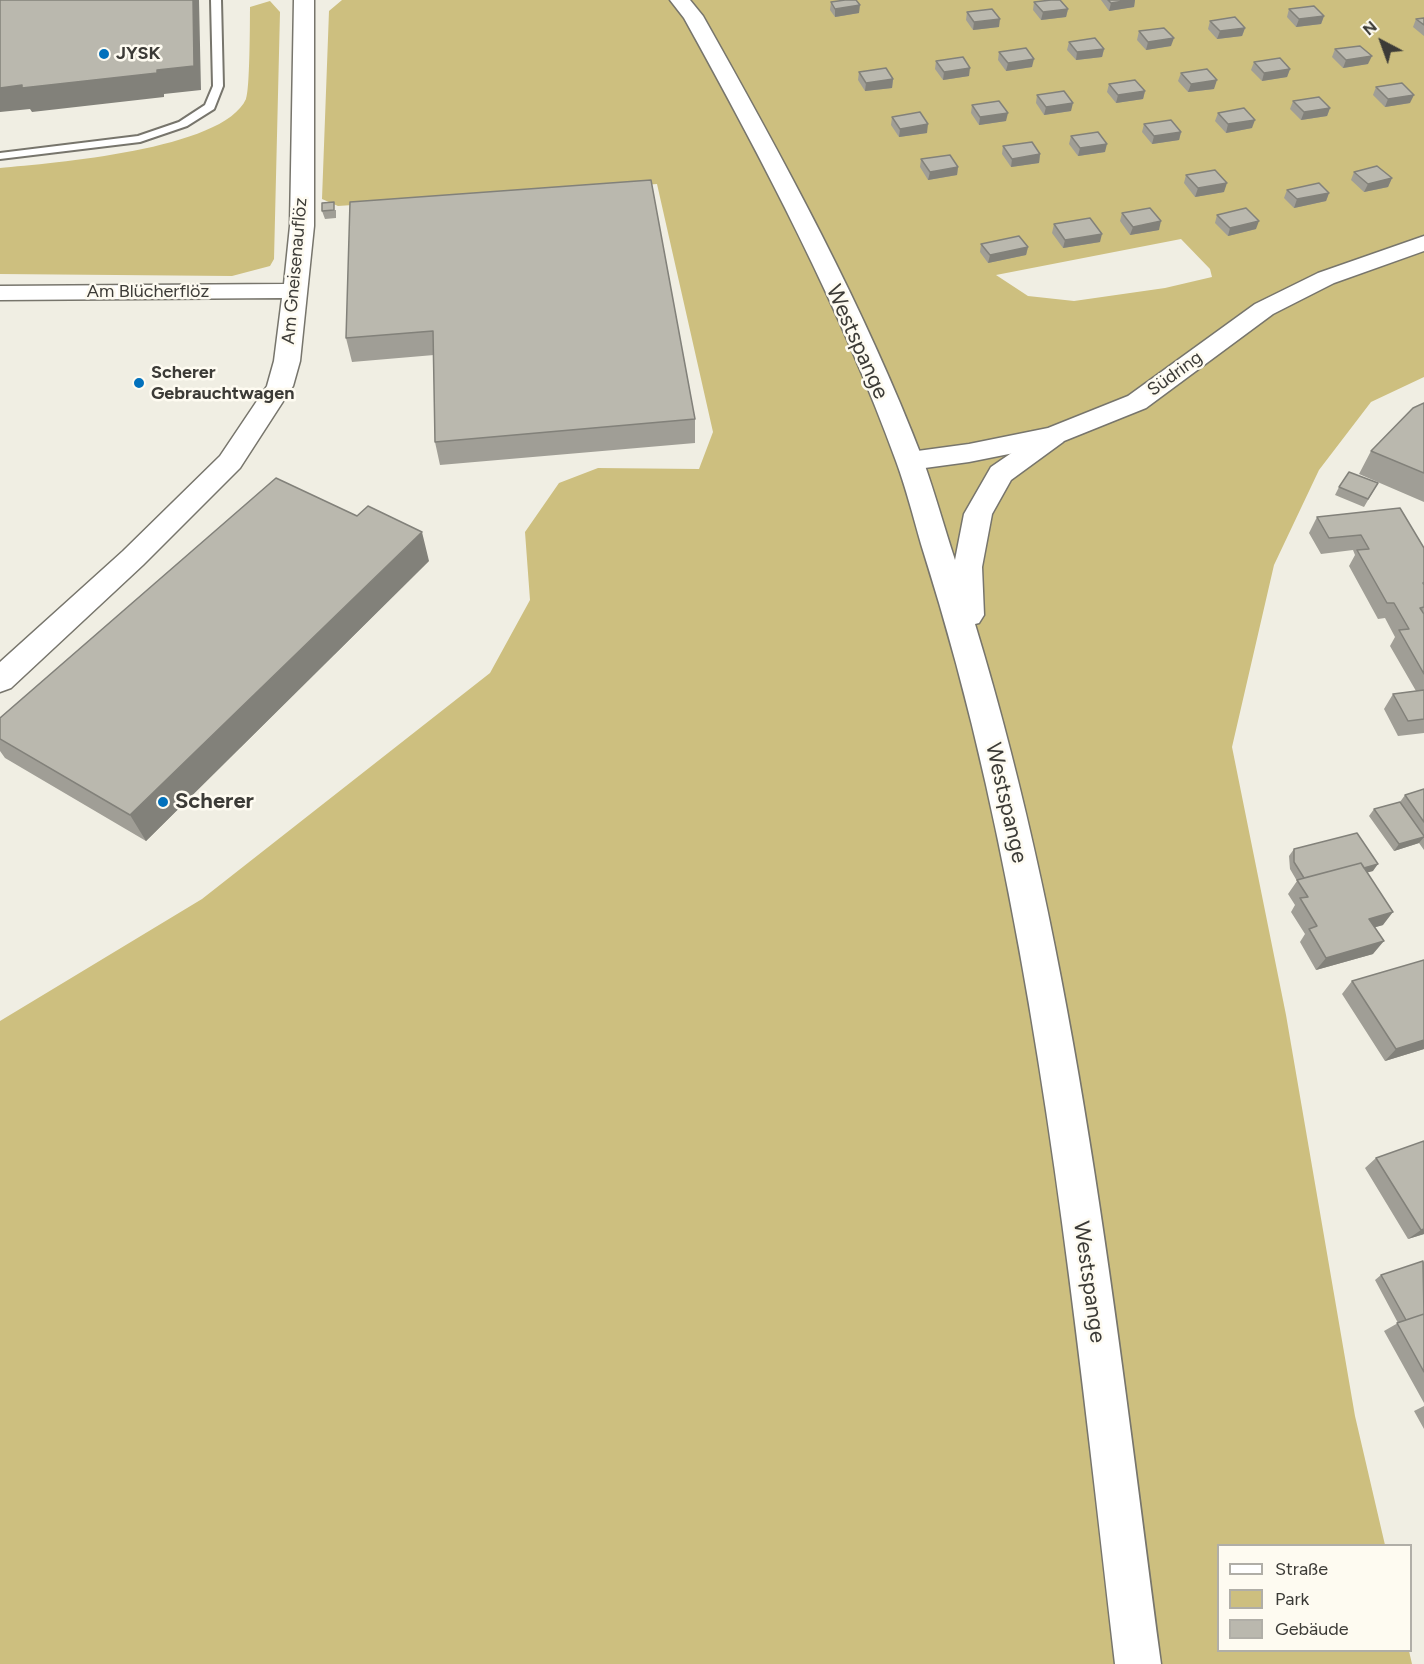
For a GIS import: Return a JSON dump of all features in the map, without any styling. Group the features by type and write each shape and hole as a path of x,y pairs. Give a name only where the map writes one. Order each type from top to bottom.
{"street":[{"name":"Am Gneisenauflöz","path":"0,680 133,558 230,462 280,386 287,361 302,226 304,0"},
{"name":"Westspange","path":"680,0 693,16 762,139 846,313 910,461 970,653 1006,798 1043,972 1089,1274 1138,1664"},
{"name":"Südring","path":"910,461 969,453 1054,436 1137,402 1264,309 1326,278 1424,243"},
{"name":"Am Blücherflöz","path":"0,293 296,291"},
{"path":"970,653 968,567 978,514 1001,474 1054,436"}],"lane":[{"path":"0,156 141,139 183,124 210,107 219,86 216,0"}],"green space":[{"path":"342,0 1424,0 1424,377 1371,402 1319,470 1274,565 1232,747 1286,1015 1355,1416 1385,1544 1217,1544 1217,1652 1409,1652 1412,1664 0,1664 0,1021 202,899 490,673 530,600 525,532 559,483 598,468 699,469 713,432 657,184 338,206 322,199 329,11","holes":["1181,239 1210,269 1212,277 1165,288 1074,301 1028,296 996,275"]},
{"path":"270,1 280,12 274,259 270,266 232,276 0,274 0,168 134,151 205,131 231,116 246,99 250,55 250,7"}],"building":[{"path":"0,0 193,0 194,66 157,70 157,73 22,88 22,85 0,88"},
{"path":"856,0 860,5 835,9 831,2"},
{"path":"1060,0 1068,9 1043,12 1034,2"},
{"path":"1108,0 1130,0 1111,3"},
{"path":"1314,6 1324,16 1299,19 1289,9"},
{"path":"992,9 1000,19 974,22 967,12"},
{"path":"1235,17 1245,28 1220,31 1210,21"},
{"path":"1424,18 1424,25 1416,19"},
{"path":"1164,28 1174,38 1148,42 1139,31"},
{"path":"1095,38 1104,49 1077,52 1069,42"},
{"path":"1360,46 1372,56 1346,60 1335,49"},
{"path":"1026,48 1034,59 1008,63 999,52"},
{"path":"963,57 970,68 944,72 936,61"},
{"path":"1280,58 1290,69 1264,73 1254,62"},
{"path":"886,68 893,79 866,83 859,72"},
{"path":"1207,69 1217,80 1191,84 1181,73"},
{"path":"1135,80 1145,91 1118,95 1109,84"},
{"path":"1402,83 1414,95 1388,99 1376,87"},
{"path":"1064,91 1073,103 1046,107 1037,95"},
{"path":"1319,97 1330,108 1304,112 1293,101"},
{"path":"999,101 1008,113 980,117 972,105"},
{"path":"1244,108 1255,120 1228,124 1218,113"},
{"path":"920,112 928,124 900,129 892,117"},
{"path":"1171,120 1181,132 1154,136 1144,124"},
{"path":"1098,132 1107,144 1080,148 1071,136"},
{"path":"1032,142 1040,154 1012,159 1003,146"},
{"path":"950,155 958,167 930,172 921,159"},
{"path":"1377,166 1392,178 1368,184 1354,172"},
{"path":"1215,170 1227,183 1198,188 1186,175"},
{"path":"651,180 695,419 435,442 433,331 346,338 350,202"},
{"path":"1319,183 1329,193 1297,199 1287,190"},
{"path":"334,202 334,210 322,211 322,203"},
{"path":"1150,208 1161,221 1133,227 1122,213"},
{"path":"1246,208 1259,221 1230,228 1217,215"},
{"path":"1090,218 1102,234 1065,240 1054,224"},
{"path":"1019,236 1028,247 990,255 981,244"},
{"path":"1424,403 1424,473 1371,451 1413,408"},
{"path":"1349,472 1378,483 1368,499 1339,487"},
{"path":"276,478 357,516 368,506 422,532 130,815 0,739 0,718"},
{"path":"1400,508 1424,548 1424,607 1420,608 1424,614 1424,674 1399,630 1409,629 1394,603 1387,603 1357,550 1369,549 1361,535 1329,538 1317,517"},
{"path":"1424,690 1424,719 1408,721 1393,694"},
{"path":"1424,789 1424,822 1405,795"},
{"path":"1400,802 1424,837 1399,844 1374,809"},
{"path":"1357,833 1378,864 1364,868 1361,863 1304,878 1294,862 1294,849"},
{"path":"1361,863 1393,912 1369,919 1384,941 1326,958 1309,929 1317,926 1300,898 1308,897 1297,880"},
{"path":"1424,960 1424,1040 1396,1049 1352,981"},
{"path":"1424,1141 1424,1229 1421,1230 1376,1158"},
{"path":"1423,1261 1424,1314 1406,1320 1381,1275"},
{"path":"1424,1314 1424,1372 1397,1323"}],"place":[{"name":"JYSK","path":"104,54"},
{"name":"Scherer Gebrauchtwagen","path":"139,383"},
{"name":"Scherer","path":"163,802"}]}
